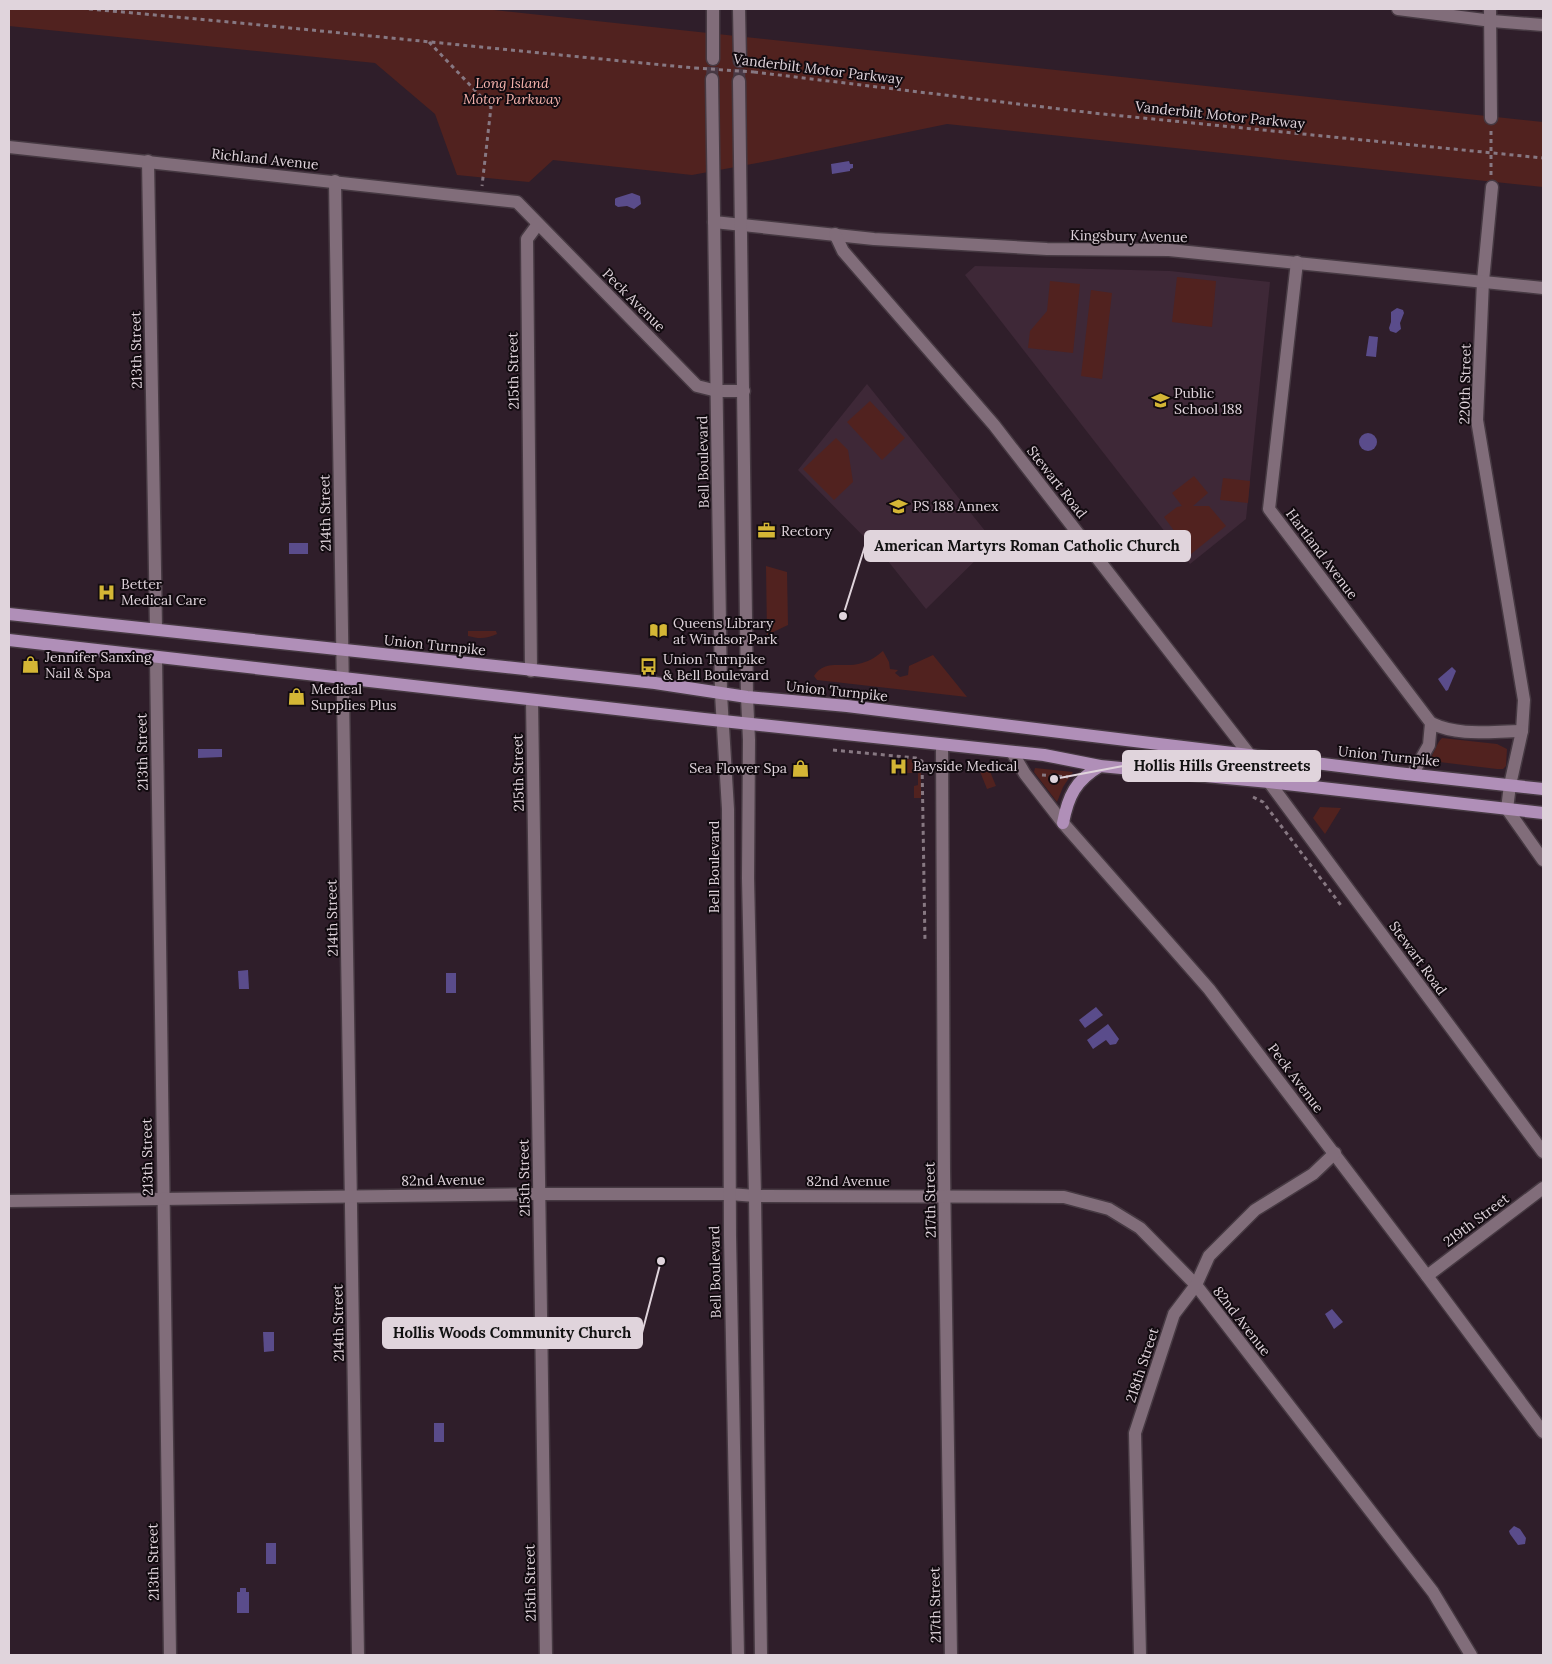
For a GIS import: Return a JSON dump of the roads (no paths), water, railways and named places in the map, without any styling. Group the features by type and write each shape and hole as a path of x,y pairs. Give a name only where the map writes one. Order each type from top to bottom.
{"main road":[{"name":"Union Turnpike","path":"9,614 156,628 531,671 655,683 747,697 847,706 1543,789"},
{"path":"9,640 532,700 1044,755 1100,766 1269,782 1543,813"},
{"path":"1063,823 1067,806 1076,786 1089,772 1100,766"}],"street":[{"path":"713,9 713,59"},
{"path":"739,9 740,61"},
{"path":"1398,9 1491,15 1543,25"},
{"path":"1490,118 1491,15"},
{"name":"Bell Boulevard","path":"712,78 722,694 728,809 730,1194 738,1655"},
{"path":"739,81 747,697 749,724 748,878 755,1196 761,1655"},
{"name":"Richland Avenue","path":"9,147 517,202"},
{"name":"213th Street","path":"148,162 156,628"},
{"name":"214th Street","path":"335,181 358,1655"},
{"name":"220th Street","path":"1492,187 1483,281 1477,420 1524,700 1522,731 1510,785"},
{"name":"Peck Avenue","path":"517,202 697,386 718,391 744,391"},
{"name":"Kingsbury Avenue","path":"714,222 874,239 1047,250 1169,250 1543,288"},
{"name":"215th Street","path":"531,671 527,239 538,224"},
{"name":"Stewart Road","path":"835,234 843,251 994,425 1249,754"},
{"name":"Hartland Avenue","path":"1297,262 1269,509 1431,723"},
{"name":"213th Street","path":"156,658 170,1655"},
{"name":"215th Street","path":"532,700 546,1655"},
{"path":"1413,773 1429,745 1431,723 1442,728 1472,733 1522,731"},
{"name":"217th Street","path":"942,745 951,1655"},
{"name":"Peck Avenue","path":"1012,752 1063,823 1209,989 1543,1432"},
{"name":"Stewart Road","path":"1269,782 1543,1152"},
{"path":"1510,785 1506,809 1543,860"},
{"name":"218th Street","path":"1140,1655 1136,1432 1174,1314 1196,1285 1209,1256 1255,1210 1313,1174 1335,1154"},
{"name":"219th Street","path":"1427,1276 1543,1188"},
{"name":"82nd Avenue","path":"9,1202 539,1194 945,1195 1064,1197 1109,1209 1140,1228 1196,1285 1433,1592 1471,1655"}],"tunnel":[{"path":"712,79 713,59"},
{"path":"739,81 740,61"}],"place":[{"name":"Public School 188","path":"1160,401"},
{"name":"PS 188 Annex","path":"899,506"},
{"name":"Rectory","path":"767,531"},
{"name":"Better Medical Care","path":"107,592"},
{"name":"American Martyrs Roman Catholic Church","path":"843,616"},
{"name":"Queens Library at Windsor Park","path":"659,631"},
{"name":"Jennifer Sanxing Nail & Spa","path":"31,665"},
{"name":"Union Turnpike & Bell Boulevard","path":"649,667"},
{"name":"Medical Supplies Plus","path":"297,697"},
{"name":"Bayside Medical","path":"899,766"},
{"name":"Sea Flower Spa","path":"801,768"},
{"name":"Hollis Hills Greenstreets","path":"1054,779"},
{"name":"Hollis Woods Community Church","path":"661,1261"}],"park label":[{"name":"Long Island Motor Parkway","path":"512,92"}]}
